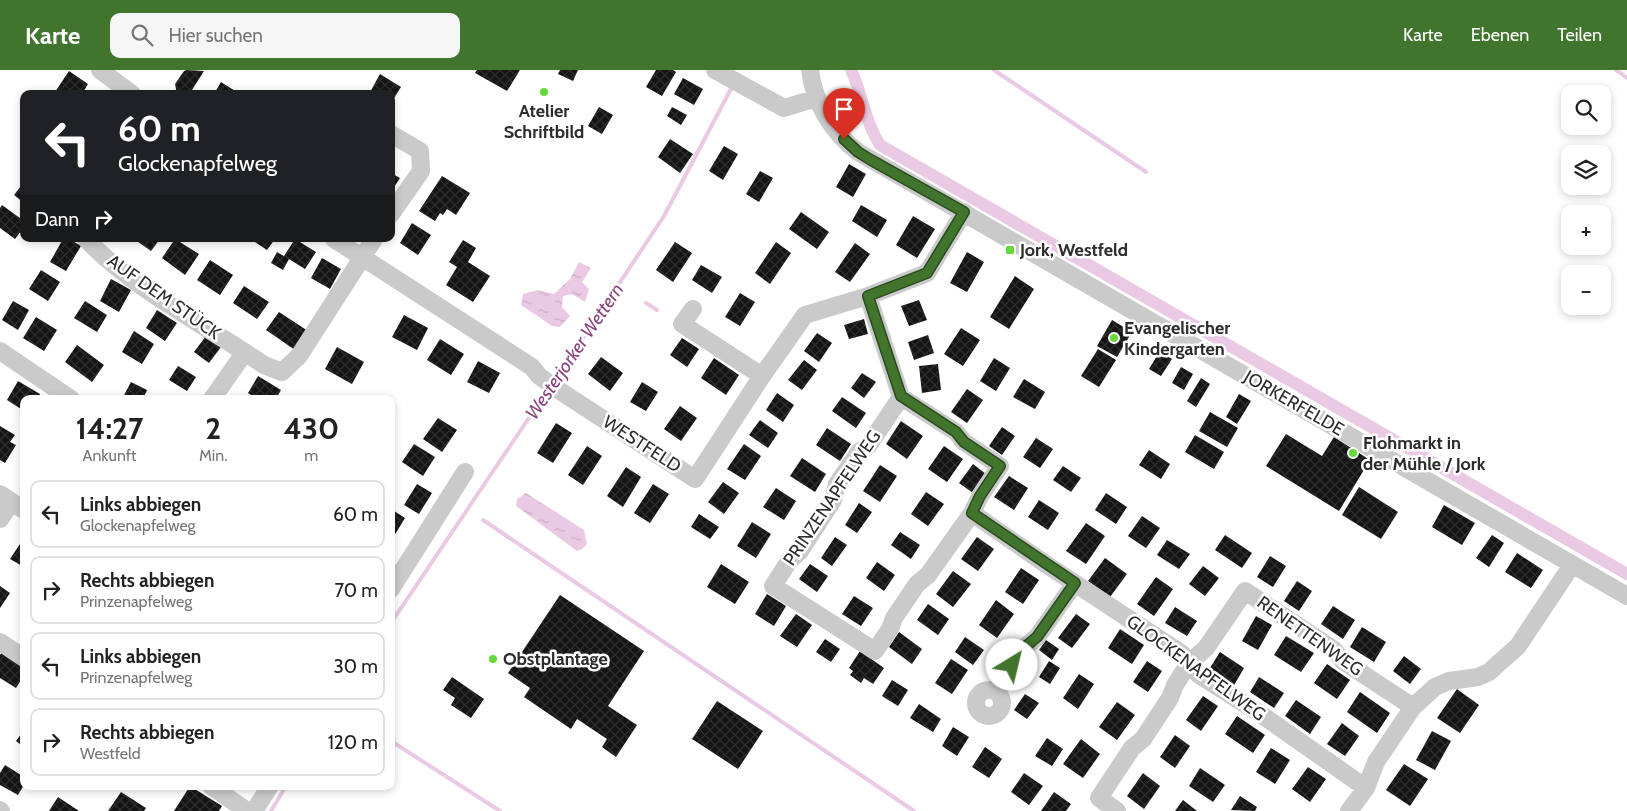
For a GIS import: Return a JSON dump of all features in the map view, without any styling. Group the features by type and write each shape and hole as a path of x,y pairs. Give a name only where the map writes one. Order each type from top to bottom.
{"street":[{"path":"100,70 127,90"},
{"path":"716,70 784,108 817,98"},
{"name":"JORKERFELDE","path":"811,71 817,98 833,128 850,145 871,160 1627,596"},
{"path":"395,136 420,151 421,171 395,208"},
{"name":"WESTFELD","path":"338,242 532,367 544,380 560,391 695,479 762,376 805,315 868,296 927,273 964,212"},
{"name":"AUF DEM STÜCK","path":"89,242 145,288 264,365 282,372 299,356 361,258"},
{"path":"361,258 372,242"},
{"path":"868,296 901,396"},
{"path":"693,309 682,324 762,376"},
{"path":"0,351 65,395"},
{"path":"215,395 245,352"},
{"name":"PRINZENAPFELWEG","path":"901,396 956,432 964,442 1000,466 980,496 972,513 928,575 916,584 875,651 773,586 789,560 800,551 833,500 837,484 859,452 868,446 901,396"},
{"path":"395,583 465,472"},
{"path":"0,519 12,502"},
{"name":"GLOCKENAPFELWEG","path":"972,513 1181,653 1199,675 1259,713 1366,788"},
{"path":"1350,811 1366,788 1376,762 1413,707 1435,687 1449,681 1478,677 1490,672 1507,657 1518,646 1572,565"},
{"path":"996,692 1025,647 1037,637 1075,583"},
{"name":"RENETTENWEG","path":"1117,811 1099,798 1132,748 1143,739 1165,706 1175,685 1189,663 1206,648 1245,591 1333,649 1343,661 1413,707"},
{"path":"0,642 20,655"},
{"path":"217,790 247,811"},
{"path":"254,811 267,790"}],"water":[{"path":"579,262 591,268 582,282 589,289 585,302 572,294 563,296 562,307 570,316 560,327 552,326 521,305 523,294 538,290 554,294 570,279"},
{"path":"526,493 584,530 587,544 577,551 516,506 517,499"}],"building":[{"path":"477,70 520,70 507,91 475,73"},
{"path":"560,70 578,70 573,81 558,74"},
{"path":"656,70 673,70 676,72 662,96 646,87"},
{"path":"69,71 88,84 84,90 56,90"},
{"path":"184,71 204,71 192,90 176,90 175,84"},
{"path":"380,74 401,87 395,97 395,90 371,90"},
{"path":"683,78 703,89 694,105 674,94"},
{"path":"221,82 234,90 216,90"},
{"path":"599,107 613,115 602,134 588,126"},
{"path":"672,107 687,115 681,125 667,116"},
{"path":"670,139 693,154 680,173 658,157"},
{"path":"724,146 738,154 723,180 709,171"},
{"path":"849,164 866,174 853,197 836,187"},
{"path":"760,171 773,178 759,202 746,194"},
{"path":"395,175 400,178 395,186"},
{"path":"442,176 470,193 456,215 447,209 443,215 440,213 435,221 419,211"},
{"path":"20,187 20,200 14,195"},
{"path":"2,205 20,218 20,232 15,239 0,228 0,208"},
{"path":"861,205 887,220 877,237 852,221"},
{"path":"801,212 829,232 817,249 789,229"},
{"path":"913,216 935,229 917,258 896,245"},
{"path":"412,223 431,235 418,255 400,243"},
{"path":"463,240 476,248 468,262 490,276 473,302 446,285 457,267 449,262"},
{"path":"61,242 74,242 81,246 66,271 50,262"},
{"path":"138,242 158,242 151,251"},
{"path":"173,242 180,242 199,254 185,275 162,258"},
{"path":"255,242 273,242 267,250"},
{"path":"293,242 300,242 316,252 305,269 284,256"},
{"path":"675,242 692,253 673,282 656,270"},
{"path":"776,242 791,253 770,284 755,273"},
{"path":"855,243 870,254 850,282 835,272"},
{"path":"277,252 289,259 283,270 271,263"},
{"path":"967,252 984,262 967,292 950,283"},
{"path":"322,258 341,269 330,289 311,278"},
{"path":"210,260 233,275 220,295 197,280"},
{"path":"701,265 722,277 712,293 692,280"},
{"path":"41,270 60,282 48,301 29,289"},
{"path":"1015,276 1034,289 1009,329 990,317"},
{"path":"111,279 131,290 119,312 100,301"},
{"path":"244,286 269,302 257,319 233,303"},
{"path":"740,293 755,302 740,326 725,317"},
{"path":"919,300 927,320 909,326 901,306"},
{"path":"13,301 29,310 18,330 2,320"},
{"path":"85,301 107,315 97,332 74,318"},
{"path":"157,310 177,323 165,341 146,328"},
{"path":"279,312 308,331 295,350 266,330"},
{"path":"404,315 428,328 417,350 392,337"},
{"path":"36,317 57,330 44,351 23,338"},
{"path":"864,319 868,334 849,339 844,325"},
{"path":"1112,320 1132,332 1117,357 1097,346"},
{"path":"961,328 980,340 963,366 944,354"},
{"path":"134,331 154,344 142,364 122,352"},
{"path":"817,333 832,343 819,362 804,351"},
{"path":"928,335 934,353 914,360 908,342"},
{"path":"206,336 221,347 209,363 194,352"},
{"path":"682,338 699,349 687,367 670,355"},
{"path":"440,339 464,354 451,375 427,360"},
{"path":"77,345 104,365 92,382 65,362"},
{"path":"337,347 364,362 352,384 325,369"},
{"path":"1098,349 1116,360 1099,387 1081,376"},
{"path":"1160,351 1172,359 1161,376 1149,369"},
{"path":"601,357 623,373 610,391 588,374"},
{"path":"714,358 739,375 726,395 701,378"},
{"path":"994,358 1010,368 996,391 980,381"},
{"path":"804,360 817,370 802,390 788,380"},
{"path":"478,361 500,373 489,393 467,382"},
{"path":"938,364 941,390 922,393 919,366"},
{"path":"178,366 196,377 187,391 169,380"},
{"path":"1181,367 1193,374 1184,390 1172,383"},
{"path":"862,373 876,382 864,398 851,388"},
{"path":"258,376 281,390 278,395 251,395 248,393"},
{"path":"1201,378 1210,384 1196,407 1187,401"},
{"path":"1024,379 1045,392 1035,409 1013,397"},
{"path":"18,381 40,394 20,395 20,408 7,400"},
{"path":"131,382 147,390 145,395 124,395"},
{"path":"642,382 658,392 646,411 630,402"},
{"path":"967,389 983,400 967,423 951,412"},
{"path":"777,393 794,405 783,422 766,410"},
{"path":"1239,394 1251,401 1237,424 1226,417"},
{"path":"842,397 866,413 856,428 832,411"},
{"path":"680,406 697,418 681,441 664,429"},
{"path":"1210,412 1238,428 1227,447 1199,431"},
{"path":"438,418 457,430 442,452 423,439"},
{"path":"760,420 778,433 768,448 749,435"},
{"path":"901,421 923,436 907,459 886,444"},
{"path":"556,423 572,433 553,463 537,453"},
{"path":"0,426 15,435 10,442 16,445 5,463 0,460"},
{"path":"1002,427 1015,436 1002,455 989,446"},
{"path":"827,428 851,444 840,461 816,445"},
{"path":"1286,434 1322,456 1334,437 1370,460 1339,511 1266,466"},
{"path":"1195,435 1224,452 1214,469 1185,452"},
{"path":"1036,438 1053,449 1040,468 1023,457"},
{"path":"414,444 435,457 423,476 402,462"},
{"path":"744,444 761,456 745,480 727,469"},
{"path":"587,446 602,456 583,485 568,475"},
{"path":"944,446 963,459 947,482 928,469"},
{"path":"1149,450 1170,464 1161,479 1139,465"},
{"path":"802,458 826,474 815,492 790,476"},
{"path":"973,464 986,474 973,493 959,483"},
{"path":"880,465 897,476 880,502 863,491"},
{"path":"1063,466 1081,478 1071,492 1053,480"},
{"path":"626,467 641,477 623,507 607,496"},
{"path":"1009,476 1028,488 1014,510 994,497"},
{"path":"723,482 739,493 724,514 708,502"},
{"path":"417,484 432,493 419,514 404,505"},
{"path":"653,484 669,494 650,523 634,513"},
{"path":"1359,487 1398,512 1381,539 1342,515"},
{"path":"776,488 796,501 784,520 763,507"},
{"path":"926,492 944,504 928,526 911,514"},
{"path":"1106,493 1127,507 1116,524 1095,510"},
{"path":"1039,500 1059,513 1048,530 1028,517"},
{"path":"859,503 872,512 857,533 845,525"},
{"path":"1444,505 1475,523 1462,545 1432,527"},
{"path":"395,512 405,518 395,534"},
{"path":"699,514 719,527 710,539 691,527"},
{"path":"1142,516 1160,528 1146,548 1128,536"},
{"path":"752,522 771,534 756,558 737,546"},
{"path":"1086,523 1105,536 1086,564 1066,551"},
{"path":"900,532 920,545 911,559 891,545"},
{"path":"1225,535 1252,553 1242,568 1215,550"},
{"path":"1492,535 1504,543 1489,567 1476,558"},
{"path":"835,537 847,545 832,566 821,558"},
{"path":"977,537 994,549 978,571 961,559"},
{"path":"1167,540 1190,554 1179,569 1157,555"},
{"path":"20,544 20,565 10,559"},
{"path":"1517,553 1543,570 1531,588 1505,572"},
{"path":"1270,556 1286,566 1273,587 1257,577"},
{"path":"1105,558 1127,574 1110,597 1088,581"},
{"path":"877,562 895,575 884,591 866,578"},
{"path":"721,564 749,582 735,604 707,587"},
{"path":"810,564 828,576 817,592 799,579"},
{"path":"1203,566 1219,578 1205,596 1189,584"},
{"path":"1021,568 1039,580 1023,604 1005,592"},
{"path":"953,571 971,584 953,607 936,594"},
{"path":"1156,577 1173,589 1154,616 1137,604"},
{"path":"1297,581 1312,591 1299,611 1284,601"},
{"path":"0,586 10,593 0,608"},
{"path":"767,594 786,606 774,626 755,614"},
{"path":"560,595 644,651 608,706 637,725 616,757 602,747 607,739 577,719 571,729 524,697 530,688 508,673"},
{"path":"854,596 873,608 861,626 842,614"},
{"path":"996,600 1014,614 997,638 979,625"},
{"path":"928,604 949,619 938,635 917,620"},
{"path":"1333,606 1355,620 1343,639 1321,624"},
{"path":"1175,607 1197,621 1187,636 1165,623"},
{"path":"796,614 812,625 797,647 780,636"},
{"path":"1076,614 1090,624 1072,648 1058,638"},
{"path":"1256,616 1272,625 1258,650 1242,641"},
{"path":"1362,627 1386,642 1374,662 1350,647"},
{"path":"1120,629 1144,645 1132,664 1108,648"},
{"path":"899,632 922,649 912,664 889,647"},
{"path":"1286,636 1314,653 1301,672 1274,655"},
{"path":"965,637 984,650 973,665 955,652"},
{"path":"825,639 840,649 831,662 816,652"},
{"path":"1046,640 1059,649 1052,660 1039,650"},
{"path":"860,651 884,668 873,684 864,678 861,683 850,675 853,671 849,668"},
{"path":"2,652 20,663 20,682 16,688 0,678 0,655"},
{"path":"1220,652 1244,668 1233,687 1208,671"},
{"path":"1404,656 1421,669 1410,684 1393,671"},
{"path":"951,659 968,670 952,694 935,683"},
{"path":"1049,661 1060,668 1050,684 1039,677"},
{"path":"1147,661 1162,671 1148,692 1133,682"},
{"path":"1327,664 1350,680 1337,699 1314,683"},
{"path":"1079,674 1094,684 1078,709 1063,698"},
{"path":"452,677 484,699 471,718 451,705 455,698 443,690"},
{"path":"1259,677 1284,693 1274,708 1250,692"},
{"path":"892,680 908,690 898,706 882,696"},
{"path":"1457,689 1479,705 1460,733 1437,718"},
{"path":"1360,692 1390,713 1377,733 1347,712"},
{"path":"1025,694 1039,703 1027,719 1014,710"},
{"path":"1203,696 1218,706 1201,731 1186,720"},
{"path":"1296,700 1321,717 1310,734 1285,716"},
{"path":"717,701 763,731 738,769 692,739"},
{"path":"1117,702 1135,715 1117,740 1099,727"},
{"path":"919,704 941,719 933,732 910,718"},
{"path":"1237,716 1265,735 1253,753 1225,734"},
{"path":"1342,723 1359,736 1345,756 1327,744"},
{"path":"953,727 969,737 957,756 942,746"},
{"path":"1432,731 1451,741 1435,770 1416,760"},
{"path":"1175,735 1190,746 1175,768 1160,757"},
{"path":"20,736 20,744 16,741"},
{"path":"1047,738 1063,749 1052,766 1035,756"},
{"path":"1081,739 1100,754 1083,778 1063,764"},
{"path":"985,747 1002,759 989,778 972,767"},
{"path":"1271,748 1290,760 1275,784 1256,772"},
{"path":"1404,764 1428,779 1410,806 1386,790"},
{"path":"5,765 20,774 21,790 18,795 0,785 0,773"},
{"path":"1308,767 1326,779 1310,802 1292,789"},
{"path":"1200,768 1225,785 1213,802 1189,786"},
{"path":"1024,773 1043,786 1029,805 1011,792"},
{"path":"1143,773 1160,786 1144,809 1127,796"},
{"path":"187,790 196,790 222,806 219,811 174,811"},
{"path":"121,792 146,808 144,811 108,811"},
{"path":"1054,792 1071,804 1066,811 1041,811"},
{"path":"1240,796 1257,807 1255,811 1231,810"},
{"path":"58,797 79,811 49,811"},
{"path":"1183,800 1197,811 1175,811"}],"waterway":[{"path":"851,70 867,118 880,145 1627,574"},
{"path":"994,70 1146,172"},
{"path":"1616,70 1627,78"},
{"name":"Westerjorker Wettern","path":"555,380 664,216 733,85"},
{"path":"646,303 657,310"},
{"name":"Westerjorker Wettern","path":"395,617 549,388"},
{"path":"483,520 914,811"},
{"path":"395,744 500,811"},
{"name":"Westerjorker Wettern","path":"271,811 284,790"}],"place":[{"name":"Atelier Schriftbild","path":"544,92"},
{"name":"Jork, Westfeld","path":"1010,250"},
{"name":"Evangelischer Kindergarten","path":"1114,338"},
{"name":"Flohmarkt in der Mühle / Jork","path":"1353,453"},
{"name":"Obstplantage","path":"493,659"}],"route":[{"path":"844,139 858,152 871,160 964,212 927,273 868,296 901,396 956,432 964,442 1000,466 980,496 972,513 1075,583 1037,637 1025,647 1012,665"}]}
